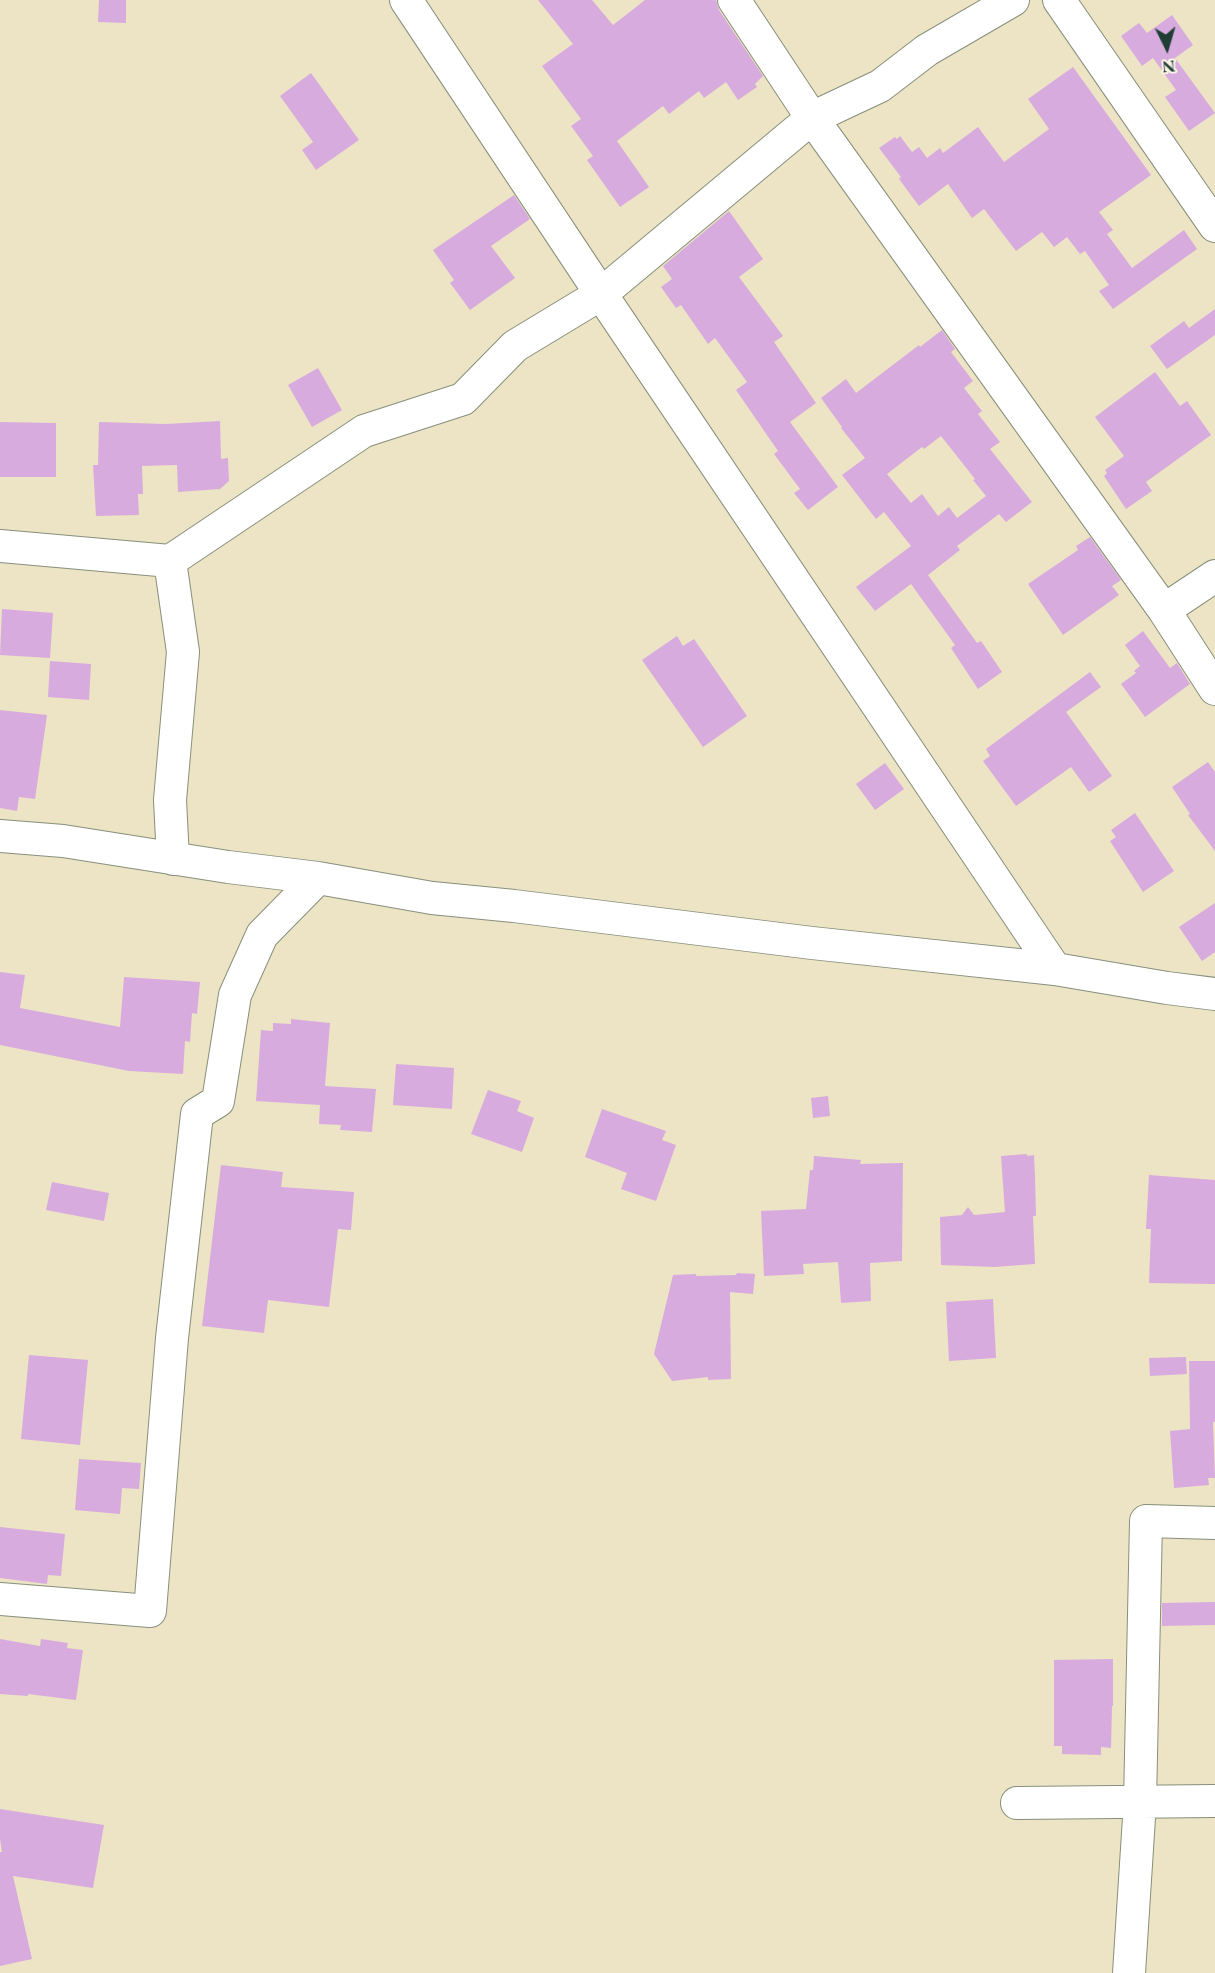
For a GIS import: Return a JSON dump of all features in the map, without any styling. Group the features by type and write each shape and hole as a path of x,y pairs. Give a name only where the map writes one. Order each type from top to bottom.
{"street":[{"path":"406,0 1055,969"},
{"path":"734,0 812,118 1164,610 1215,689"},
{"path":"0,546 170,561 364,431 463,399 516,346 601,294 812,118 880,86 927,50 1014,0"},
{"path":"1059,0 1215,226"},
{"path":"170,561 183,652 170,800 173,859"},
{"path":"1164,610 1215,576"},
{"path":"0,836 63,841 173,859 318,878 432,898 801,942 1055,969 1215,994"},
{"path":"0,1599 150,1611 172,1338 197,1114 218,1101 235,995 262,935 318,878"},
{"path":"1129,1973 1140,1802 1146,1521 1215,1523"},
{"path":"1017,1803 1215,1801"}],"building":[{"path":"99,0 126,0 126,23 98,22"},
{"path":"538,0 592,0 613,25 645,0 716,0 719,10 763,76 755,84 757,87 738,100 726,82 704,98 699,91 669,114 663,106 617,141 649,187 620,207 587,160 593,156 571,126 581,119 542,66 573,44"},
{"path":"1172,15 1193,45 1175,58 1215,113 1189,131 1165,97 1176,90 1153,58 1142,66 1121,36 1139,23 1147,33"},
{"path":"1073,67 1151,175 1099,212 1113,230 1107,234 1132,268 1184,230 1197,249 1113,309 1099,291 1109,285 1085,251 1080,254 1067,237 1054,247 1042,232 1016,251 984,209 972,218 948,184 919,206 879,148 900,136 912,152 919,147 927,158 940,148 943,153 978,127 1004,162 1049,129 1028,99"},
{"path":"311,73 359,140 316,170 302,150 313,142 280,96"},
{"path":"514,195 530,219 491,246 515,278 470,310 450,283 454,280 433,250"},
{"path":"729,211 763,259 739,277 783,336 774,342 816,403 790,422 838,487 808,510 794,493 800,489 774,454 778,451 736,390 747,382 715,338 708,344 681,305 676,308 661,287 672,279 663,266"},
{"path":"1215,309 1215,335 1167,369 1150,346 1184,321 1189,328"},
{"path":"942,330 955,349 951,352 973,381 964,388 982,411 978,414 1000,442 990,449 1032,502 1006,522 999,514 957,546 960,550 928,575 977,643 981,641 1002,672 978,689 951,648 955,645 911,584 875,611 856,587 911,546 884,512 876,519 842,475 865,458 821,398 846,379 856,393 919,345 920,347","holes":["941,436 975,479 973,480 986,496 957,518 949,507 938,516 922,494 911,503 887,474 922,447 924,449"]},
{"path":"318,368 342,410 312,427 288,385"},
{"path":"1155,372 1180,406 1187,401 1211,435 1146,482 1152,491 1126,509 1104,476 1107,473 1105,470 1124,456 1095,417"},
{"path":"220,421 221,459 228,458 229,481 220,489 178,492 177,465 142,466 143,494 138,494 139,515 96,516 93,465 98,465 99,422 166,424"},
{"path":"0,422 56,423 56,477 0,477"},
{"path":"1090,537 1121,580 1112,586 1119,595 1063,635 1028,584 1078,550 1076,546"},
{"path":"2,609 53,613 50,658 0,655"},
{"path":"1143,631 1170,668 1177,663 1190,684 1145,717 1121,684 1136,673 1134,671 1140,666 1125,645"},
{"path":"677,636 683,646 694,639 747,716 703,747 642,660"},
{"path":"50,661 91,664 89,700 48,697"},
{"path":"1090,672 1101,687 1066,712 1112,776 1089,792 1071,767 1016,806 983,761 990,756 986,749"},
{"path":"0,710 47,715 35,799 19,797 17,811 0,808"},
{"path":"1208,762 1215,772 1215,851 1188,815 1190,814 1172,787"},
{"path":"885,763 904,789 875,810 856,784"},
{"path":"1135,813 1174,871 1143,892 1110,841 1116,837 1111,830"},
{"path":"1215,903 1215,952 1202,961 1179,927"},
{"path":"0,972 25,975 20,1008 120,1027 124,977 200,982 197,1014 192,1013 190,1042 185,1041 183,1074 129,1071 0,1045"},
{"path":"291,1019 330,1023 325,1086 376,1089 372,1132 340,1130 341,1125 319,1124 320,1105 256,1101 261,1030 273,1031 273,1023 291,1024"},
{"path":"396,1064 454,1068 452,1109 393,1105"},
{"path":"488,1090 521,1101 517,1111 534,1118 522,1152 471,1134"},
{"path":"828,1096 830,1116 813,1118 811,1098"},
{"path":"602,1109 666,1131 662,1140 676,1145 656,1201 621,1189 627,1173 585,1157"},
{"path":"1027,1154 1027,1156 1034,1155 1035,1264 994,1267 941,1265 940,1217 962,1215 968,1207 974,1215 1005,1212 1001,1156"},
{"path":"814,1156 861,1160 860,1164 903,1163 902,1261 870,1263 871,1301 841,1303 838,1262 803,1264 804,1274 764,1276 761,1211 806,1209 810,1170 813,1170"},
{"path":"221,1165 283,1172 281,1187 354,1192 351,1230 338,1229 329,1307 268,1300 264,1333 202,1326"},
{"path":"1149,1175 1215,1180 1215,1284 1149,1283 1151,1229 1146,1229"},
{"path":"52,1182 109,1193 104,1221 46,1210"},
{"path":"737,1273 755,1274 753,1294 730,1292 731,1379 708,1380 708,1377 672,1381 654,1354 673,1275 736,1275"},
{"path":"993,1299 996,1358 949,1361 946,1302"},
{"path":"29,1355 88,1360 80,1445 21,1439"},
{"path":"1186,1357 1187,1374 1150,1376 1149,1358"},
{"path":"1189,1361 1215,1361 1215,1422 1213,1422 1215,1478 1208,1478 1209,1485 1174,1488 1170,1431 1190,1429"},
{"path":"79,1459 141,1463 139,1489 122,1488 120,1514 75,1510"},
{"path":"0,1527 65,1534 61,1576 48,1575 47,1584 0,1578"},
{"path":"1215,1602 1215,1625 1162,1626 1162,1603"},
{"path":"0,1639 40,1646 41,1639 68,1643 67,1648 83,1650 76,1700 28,1694 28,1696 0,1694"},
{"path":"1113,1659 1111,1748 1101,1747 1101,1755 1062,1754 1062,1746 1054,1746 1054,1660"},
{"path":"0,1809 104,1825 93,1888 13,1876 32,1959 0,1966 0,1852 2,1852"}]}
